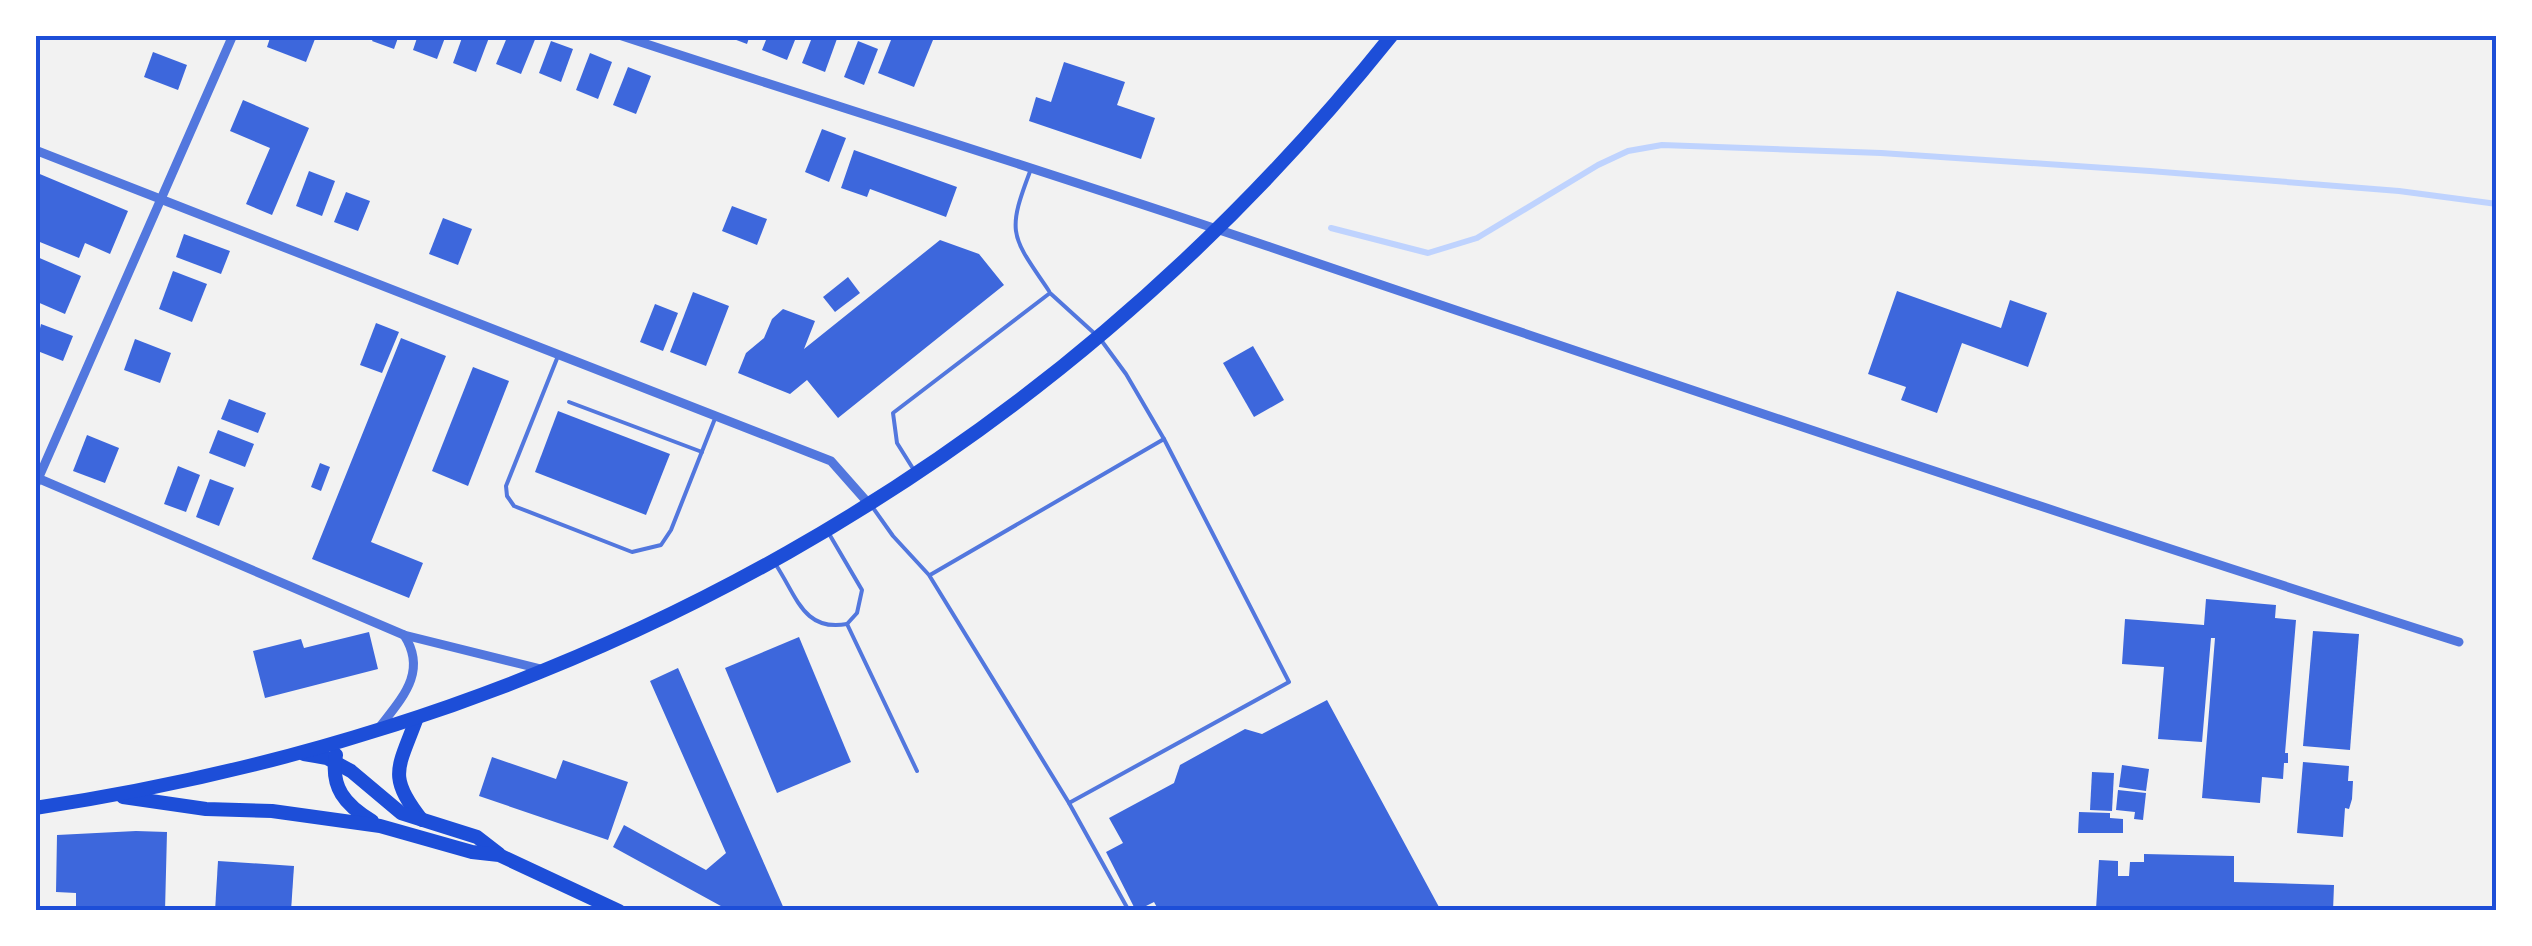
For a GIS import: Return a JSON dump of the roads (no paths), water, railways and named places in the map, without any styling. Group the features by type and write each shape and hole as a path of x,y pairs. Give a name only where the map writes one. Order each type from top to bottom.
{"main road":[{"path":"35,808 298,754 416,720 547,670 672,615 827,531 917,475 1099,337 1218,230 1297,146 1392,35"},
{"path":"416,720 398,767 398,777 404,797 422,820"},
{"path":"349,740 341,746 335,762 335,785 356,812 380,826"},
{"path":"298,754 335,762 400,812 477,837 500,855 620,911"},
{"path":"112,795 206,809 272,811 380,826 472,852 500,855"}],"street":[{"path":"234,35 36,481 404,634 547,670"},
{"path":"619,35 1218,230 2083,522 2460,642"},
{"path":"35,150 832,461 871,505"},
{"path":"376,732 414,677 416,662 404,634"}],"lane":[{"path":"1031,169 1014,212 1018,246 1050,293 1099,337 1126,374 1164,439 1288,682 1070,803"},
{"path":"917,475 897,443 893,414 1050,293"},
{"path":"558,354 506,486 506,496 514,506 626,550 648,550 661,545 672,530 716,416"},
{"path":"570,402 702,452"},
{"path":"929,575 1164,439"},
{"path":"871,505 929,575 1070,803 1130,911"},
{"path":"774,561 812,622 828,628 847,624 857,613 862,590 827,531"},
{"path":"847,624 916,771"}],"waterway":[{"path":"1331,228 1428,253 1477,238 1628,151 1662,145 1881,153 2150,171 2399,191 2497,204"}]}
